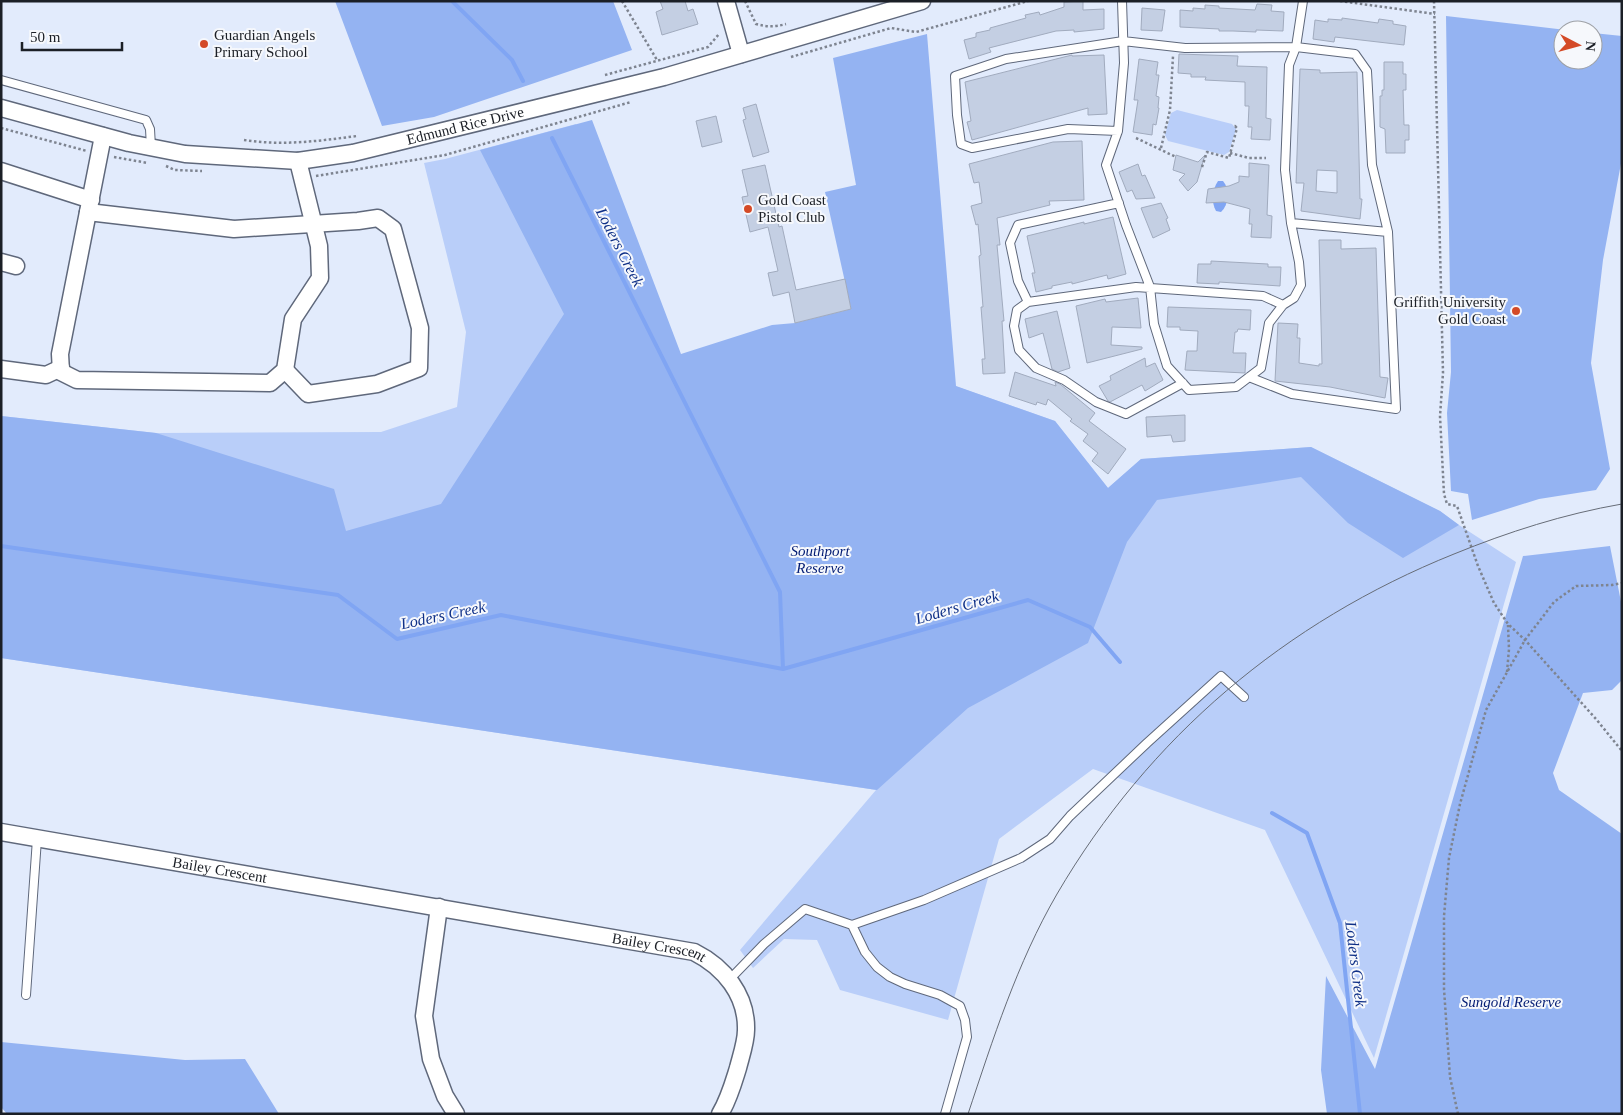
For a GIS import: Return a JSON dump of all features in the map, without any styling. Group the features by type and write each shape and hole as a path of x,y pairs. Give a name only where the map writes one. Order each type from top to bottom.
{"street":[{"path":"726,1 741,54"},
{"name":"Edmund Rice Drive","path":"1,108 103,136 185,154 298,161 361,151 664,76 922,1"},
{"path":"103,136 60,354 61,372 77,380 270,383 285,370 293,319 320,278 319,246 298,161"},
{"path":"1,171 89,206 234,229 378,218 393,229 420,328 419,368 377,384 308,394 285,370"},
{"path":"1,369 46,375 61,368"},
{"name":"Bailey Crescent","path":"1,832 694,952 708,959 730,978 743,1006 746,1032 729,1100 720,1114"},
{"path":"439,907 424,1016 431,1059 445,1096 456,1114"}],"lane":[{"path":"1122,1 1124,63 1118,131 1106,165 1150,287 1154,324 1167,366 1189,390 1236,387 1261,368 1270,323 1283,305 1294,298 1301,285 1285,170 1290,64 1296,47 1303,1"},
{"path":"1118,131 1068,128 972,148 962,144 957,115 955,76 1006,59 1123,41 1185,48 1296,47 1355,54 1367,72 1372,165 1388,232 1396,409 1292,394 1249,377"},
{"path":"1,80 146,120 150,129 150,147"},
{"path":"1028,302 1018,281 1010,243 1018,225 1119,204"},
{"path":"1291,223 1388,232"},
{"path":"1184,383 1126,414 1096,402 1064,380 1036,368 1019,350 1014,326 1017,310 1028,302 1136,287 1263,296 1283,305"},
{"path":"730,978 764,944 805,909 852,925 924,900 1021,858 1050,839 1070,816 1140,749 1221,676 1244,697"},
{"path":"26,995 37,839"},
{"path":"852,925 865,952 883,972 905,984 940,994 960,1006 965,1020 967,1036 945,1114"}],"path":[{"path":"622,1 656,60"},
{"path":"745,1 756,24 774,27 786,24"},
{"path":"1340,1 1434,14"},
{"path":"1434,1 1443,372 1440,416 1444,494 1447,504 1457,506 1478,566 1494,603 1508,624 1525,640 1596,719 1622,752"},
{"path":"602,76 708,47 718,37 721,30"},
{"path":"1161,148 1170,110 1173,47"},
{"path":"1202,167 1207,152 1229,158 1237,128 1234,127"},
{"path":"244,140 261,143 294,144 360,135"},
{"path":"1136,138 1161,148 1176,157"},
{"path":"1230,153 1249,158 1266,158"},
{"path":"1458,1114 1450,1077 1444,989 1444,916 1449,858 1463,794 1486,710 1525,640 1554,602 1576,586 1612,585 1622,582"},
{"path":"1507,673 1509,649 1508,624"}],"green space":[{"path":"335,1 613,1 632,50 434,117 382,126"},
{"name":"Griffith University Gold Coast","path":"1446,16 1553,28 1553,70 1603,70 1603,34 1622,36 1622,158 1603,260 1591,363 1610,469 1596,490 1539,499 1472,520 1468,494 1451,491 1447,413 1451,372"},
{"name":"Southport Reserve","path":"927,34 956,386 1055,421 1108,488 1141,459 1311,447 1440,511 1459,525 1403,558 1348,523 1301,477 1157,500 1127,542 1088,643 968,708 877,790 1,658 1,416 156,433 334,489 346,531 441,504 564,314 480,150 592,120 681,354 772,325 795,323 851,309 825,192 856,185 833,58"},
{"path":"1177,110 1232,124 1236,129 1229,152 1224,155 1168,141 1165,135 1171,113"},
{"name":"Southport Reserve","path":"576,124 665,382 947,281 955,386 1055,421 1108,488 1141,459 1311,447 1440,511 1516,562 1374,1058 1265,830 1093,769 999,839 948,1020 840,990 817,940 784,939 753,968 740,950 876,790 1,658 1,416 156,433 381,432 457,407 466,332 424,163"},
{"name":"Sungold Reserve","path":"1610,546 1622,607 1622,680 1612,690 1583,693 1553,773 1559,790 1622,834 1622,1114 1327,1114 1321,1070 1326,976 1375,1069 1523,556"},
{"path":"1,1042 185,1060 245,1059 279,1114 7,1114 1,1107"}],"shaded area":[{"path":"1218,181 1223,181 1228,192 1226,205 1221,212 1216,211 1213,200 1214,188"}],"building":[{"path":"660,1 685,1 688,11 693,9 698,24 662,35 656,12 663,9"},
{"path":"1083,1 1083,10 1104,9 1104,29 1074,32 1074,30 1056,31 989,48 991,52 969,59 964,40 976,37 976,33 1026,18 1025,15 1039,12 1040,15 1064,7 1064,2"},
{"path":"1257,4 1272,5 1271,11 1284,12 1283,31 1219,31 1219,29 1180,27 1180,10 1193,11 1193,8 1205,9 1205,5 1219,6 1219,8 1255,10"},
{"path":"1142,8 1165,10 1162,31 1141,30"},
{"path":"1342,18 1378,23 1379,19 1393,21 1393,24 1406,26 1404,45 1335,37 1334,42 1313,39 1315,20 1328,22 1328,19 1342,20"},
{"path":"1179,54 1238,56 1237,66 1267,67 1266,118 1271,119 1270,140 1251,139 1252,127 1248,127 1249,106 1245,106 1245,82 1205,80 1206,77 1191,77 1191,74 1178,73"},
{"path":"1072,55 1104,55 1107,114 1088,115 1088,108 972,140 967,122 971,121 965,82"},
{"path":"1139,59 1158,62 1156,75 1159,75 1156,96 1159,97 1159,108 1156,125 1153,124 1152,135 1133,132 1138,100 1134,100"},
{"path":"1384,62 1403,62 1403,74 1406,74 1406,90 1403,90 1404,125 1409,125 1409,140 1405,140 1405,153 1386,153 1385,129 1380,127 1380,96 1382,96 1382,90 1384,90"},
{"path":"1300,69 1320,70 1320,73 1357,72 1360,199 1362,199 1360,219 1301,211 1304,183 1296,183","holes":["1317,170 1337,171 1337,193 1316,191"]},
{"path":"756,104 769,152 753,157 743,120 746,119 743,108"},
{"path":"716,116 722,142 702,147 696,121"},
{"path":"1082,141 1084,200 1049,201 1050,205 997,218 1000,245 997,245 1004,321 1002,321 1005,373 983,374 982,359 985,359 979,256 981,255 978,224 976,225 971,206 982,203 979,182 974,183 969,164 1053,142"},
{"path":"1176,155 1198,162 1205,155 1197,182 1188,191 1179,180 1185,174 1173,170"},
{"path":"1249,163 1269,165 1267,215 1272,216 1271,238 1251,237 1252,224 1249,224 1250,209 1224,202 1206,203 1208,189 1229,186 1239,182 1239,176 1249,177"},
{"path":"1138,164 1142,176 1145,175 1155,198 1136,199 1132,190 1127,192 1119,172"},
{"path":"765,165 779,227 782,226 796,290 845,279 851,309 795,323 789,292 773,296 768,273 778,271 768,227 750,232 742,197 748,196 742,170"},
{"path":"1161,203 1168,218 1166,219 1170,230 1153,238 1141,208"},
{"path":"1113,217 1126,274 1108,279 1107,275 1072,284 1072,282 1052,286 1052,288 1036,292 1032,273 1035,273 1027,236"},
{"path":"1319,240 1341,240 1341,249 1376,248 1380,377 1388,378 1385,398 1330,387 1275,381 1278,323 1298,324 1297,338 1300,338 1299,363 1319,366 1319,364 1322,364"},
{"path":"1211,261 1268,264 1268,267 1281,267 1280,286 1219,282 1219,284 1197,283 1198,264 1211,264"},
{"path":"1138,298 1141,328 1112,327 1111,345 1142,347 1142,349 1087,363 1076,306 1105,299 1106,302"},
{"path":"1168,307 1251,310 1250,330 1238,329 1235,332 1233,353 1246,353 1245,373 1185,370 1187,351 1197,351 1198,331 1180,330 1180,327 1167,327"},
{"path":"1057,311 1070,368 1058,372 1052,369 1043,333 1029,338 1025,319"},
{"path":"1145,358 1146,367 1155,363 1163,380 1145,391 1142,385 1110,402 1108,401 1099,386 1111,380 1110,376"},
{"path":"1015,372 1056,386 1055,382 1060,384 1095,413 1089,421 1126,449 1108,474 1092,461 1098,453 1083,441 1088,434 1070,421 1072,419 1048,399 1046,405 1037,402 1036,405 1009,396"},
{"path":"1185,415 1185,441 1173,442 1171,435 1147,437 1146,417"}],"waterway":[{"name":"Loders Creek","path":"452,1 512,60 523,81"},
{"name":"Loders Creek","path":"552,138 780,592 783,669"},
{"name":"Loders Creek","path":"1,546 338,595 397,639 501,615 783,669 1028,600 1090,627 1120,662"},
{"name":"Loders Creek","path":"1272,813 1307,833 1340,923 1360,1114"}],"tram line":[{"path":"968,1114 1018,974 1057,894 1094,837 1134,784 1178,735 1227,691 1278,650 1334,614 1392,582 1495,538 1558,518 1622,504"}],"place":[{"name":"Guardian Angels Primary School","path":"204,44"},
{"name":"Gold Coast Pistol Club","path":"748,209"},
{"name":"Griffith University Gold Coast","path":"1516,311"}]}
